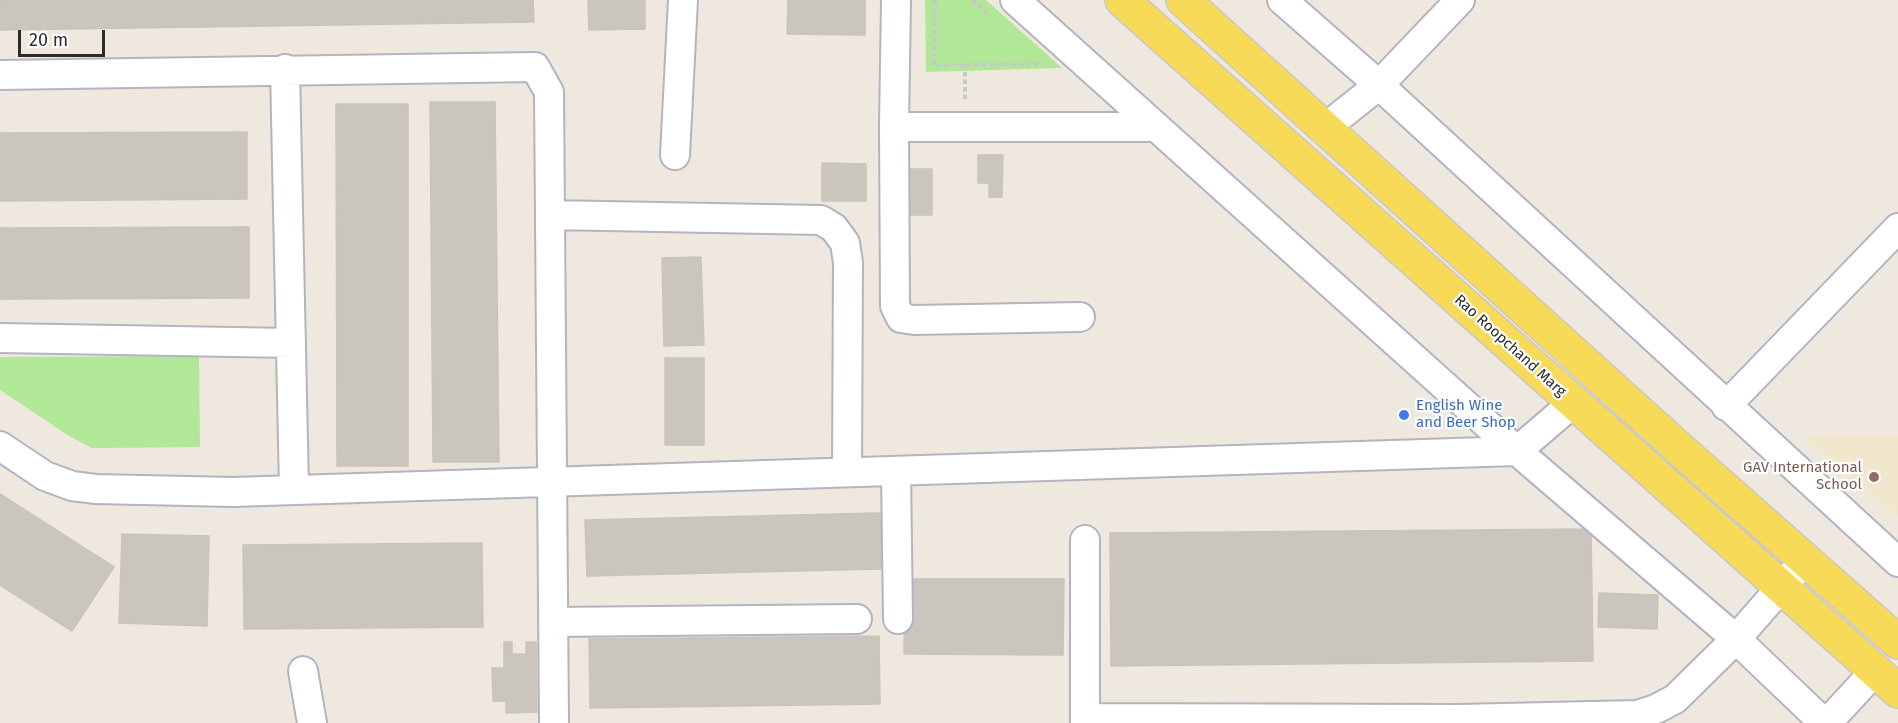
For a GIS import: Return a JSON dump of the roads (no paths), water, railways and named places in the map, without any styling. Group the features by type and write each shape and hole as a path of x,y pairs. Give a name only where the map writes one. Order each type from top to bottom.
{"main road":[{"name":"Rao Roopchand Marg","path":"1122,0 1887,681"},
{"path":"1183,0 1898,642"}],"street":[{"path":"675,155 683,0"},
{"path":"896,0 895,306 902,318 914,320 1080,317"},
{"path":"1282,0 1379,85 1898,562"},
{"path":"1325,128 1379,85 1460,0"},
{"path":"1006,11 1155,127 1517,451 1736,639 1826,723 1887,681"},
{"path":"0,75 535,67 549,92 554,723"},
{"path":"285,69 294,489"},
{"path":"894,127 1155,127"},
{"path":"550,216 821,220 834,228 844,243 848,263 847,472"},
{"path":"1726,406 1898,228"},
{"path":"0,338 291,343"},
{"path":"0,446 45,476 72,486 96,489 233,492 1517,451 1574,402"},
{"path":"896,471 898,619"},
{"path":"1085,540 1085,721 1459,721 1637,715 1656,709 1675,699 1736,639 1805,560"},
{"path":"553,622 857,619"},
{"path":"303,671 312,723"}],"place":[{"name":"English Wine and Beer Shop","path":"1404,415"},
{"name":"GAV International School","path":"1874,477"}]}
